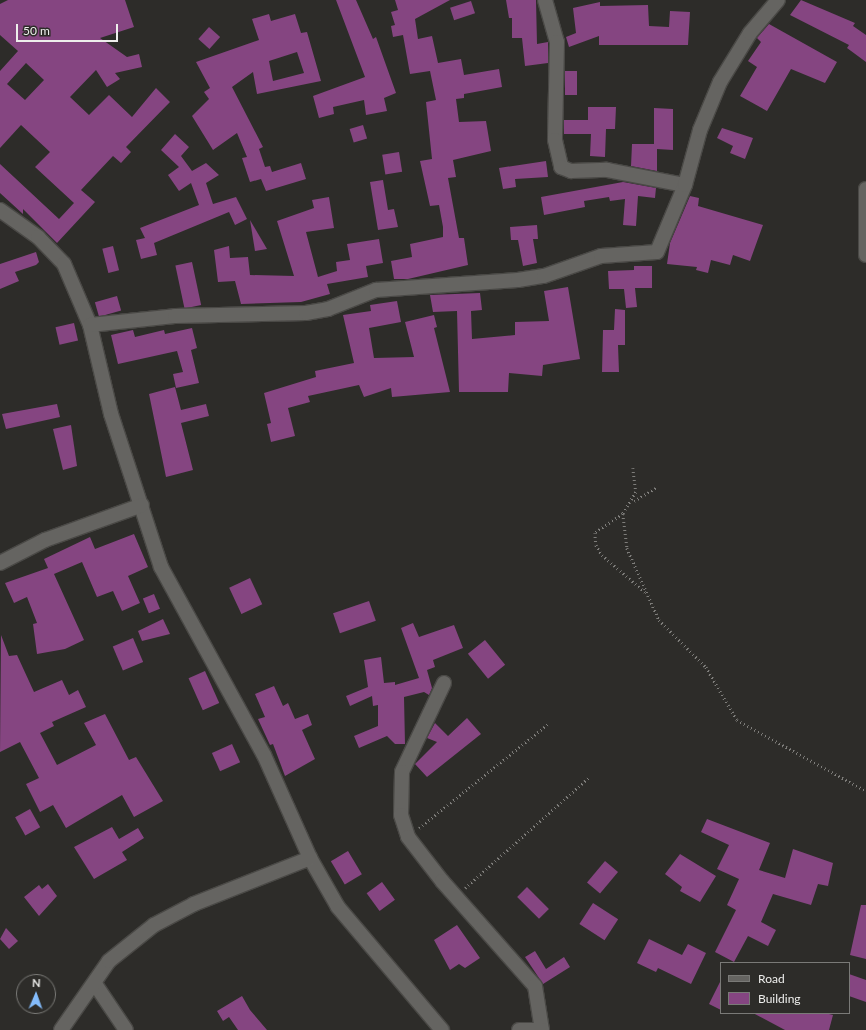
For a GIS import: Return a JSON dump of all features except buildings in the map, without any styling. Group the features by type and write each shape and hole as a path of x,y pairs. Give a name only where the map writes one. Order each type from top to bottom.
{"street":[{"path":"545,0 557,42 555,140 561,167 570,171 607,170 685,185"},
{"path":"90,325 175,316 306,313 328,309 376,290 518,280 544,276 601,256 647,255 657,252 685,185 700,130 720,82 750,33 778,0"},
{"path":"866,189 866,255"},
{"path":"0,210 38,237 64,264 90,325 111,414 161,567 264,755 310,858 338,907 442,1030"},
{"path":"0,563 45,540 142,505"},
{"path":"444,683 402,772 401,815 408,837 456,897 535,986 542,1030 519,1030"},
{"path":"61,1030 122,947 154,924 194,904 310,858"},
{"path":"95,984 126,1030"}],"path":[{"path":"632,468 634,501"},
{"path":"646,593 602,555 596,545 596,532 623,514 634,501 656,488"},
{"path":"623,514 627,548 659,620 706,667 737,720 866,791"},
{"path":"408,837 549,723"},
{"path":"456,897 589,777"}]}
